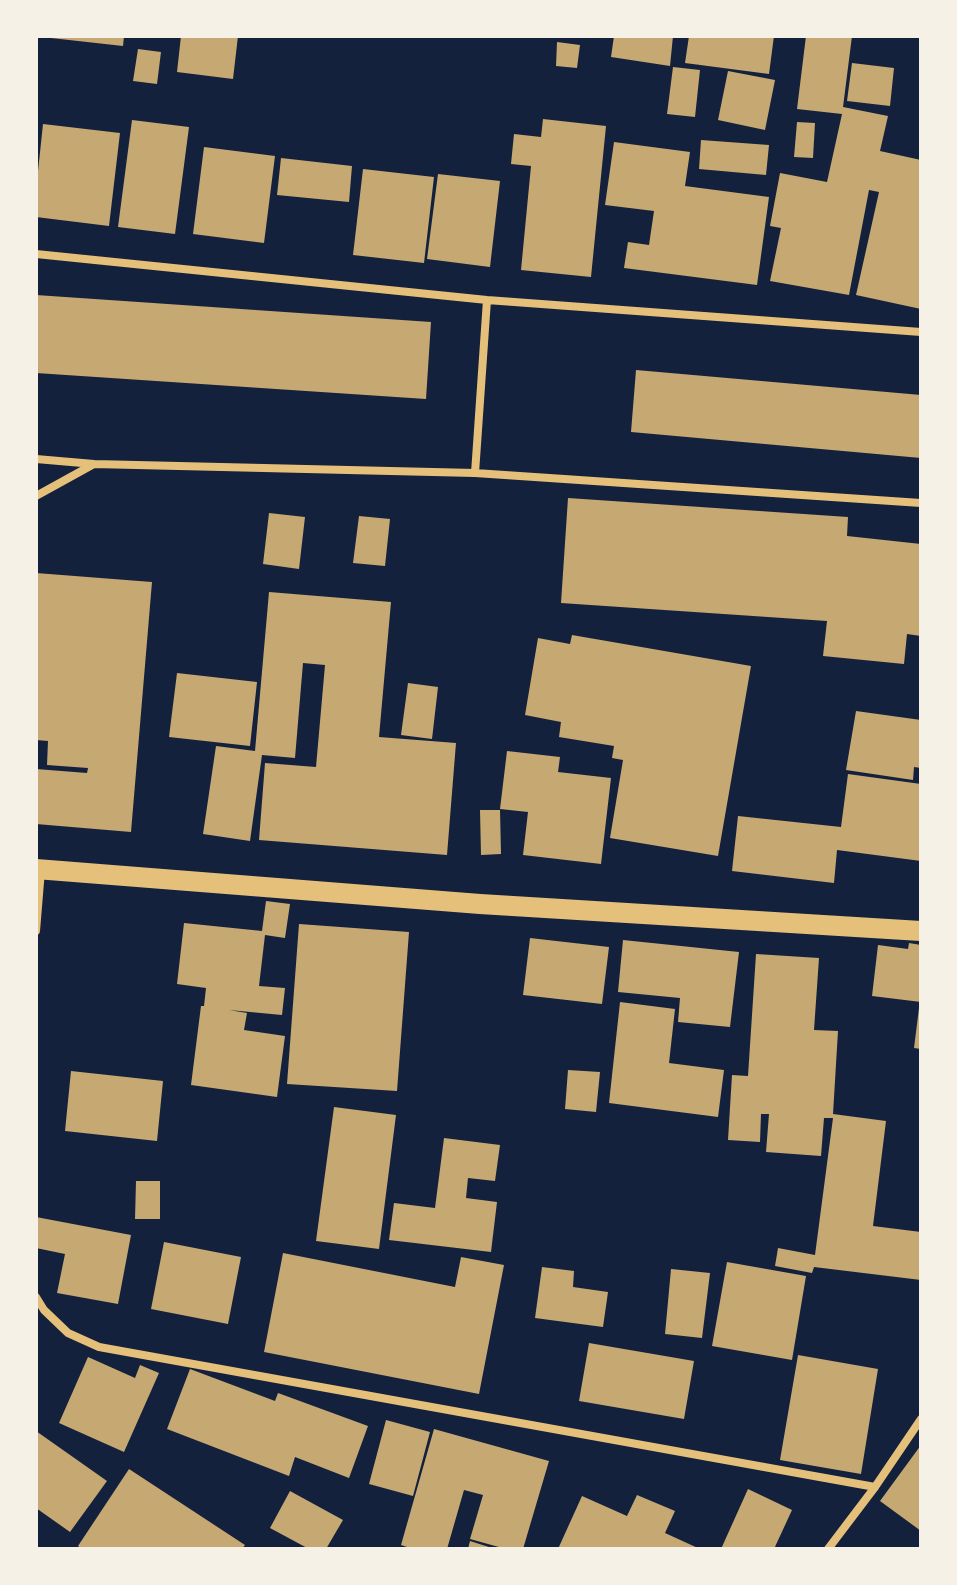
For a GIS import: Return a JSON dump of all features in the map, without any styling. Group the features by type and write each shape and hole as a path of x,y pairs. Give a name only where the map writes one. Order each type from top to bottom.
{"main road":[{"path":"39,870 480,904 921,931"}],"street":[{"path":"36,254 487,300 921,332"},
{"path":"475,473 487,300"},
{"path":"36,459 94,464 475,473 921,503"},
{"path":"36,496 94,464"},
{"path":"36,931 39,870"},
{"path":"36,1297 44,1310 68,1333 99,1347 875,1487"},
{"path":"828,1549 921,1419"}],"building":[{"path":"51,36 124,36 123,46"},
{"path":"181,36 238,36 233,79 177,72"},
{"path":"614,36 673,36 670,66 611,57"},
{"path":"689,36 774,36 769,74 685,63"},
{"path":"806,36 852,36 843,107 888,116 880,151 921,160 921,309 856,295 879,192 869,190 849,295 770,281 781,228 770,226 780,173 827,182 842,114 797,109"},
{"path":"557,42 580,45 577,68 556,66"},
{"path":"138,49 161,52 157,84 133,81"},
{"path":"852,63 894,68 890,106 847,101"},
{"path":"673,67 700,70 695,117 667,114"},
{"path":"728,71 775,80 765,130 718,120"},
{"path":"543,119 606,126 591,277 521,270 531,166 511,164 514,134 541,137"},
{"path":"132,120 189,127 175,234 118,227"},
{"path":"797,122 815,123 813,158 794,157"},
{"path":"43,124 120,133 109,226 36,217"},
{"path":"701,140 769,145 766,175 699,169"},
{"path":"614,142 690,152 685,186 769,197 757,285 624,268 628,242 649,245 654,211 605,205"},
{"path":"204,147 275,156 264,243 193,234"},
{"path":"281,158 352,166 349,202 277,195"},
{"path":"363,169 434,177 424,263 353,255"},
{"path":"438,174 500,181 490,267 427,259"},
{"path":"36,295 431,322 426,399 36,373"},
{"path":"636,370 921,395 921,458 631,432"},
{"path":"568,498 848,517 847,536 921,544 921,636 907,634 904,664 823,656 827,621 561,603"},
{"path":"269,513 305,517 299,569 263,564"},
{"path":"359,516 390,519 385,566 353,563"},
{"path":"36,573 152,582 131,832 36,824 36,769 87,773 88,768 47,765 48,741 36,740"},
{"path":"269,592 391,602 379,737 456,743 447,855 259,840 265,763 316,767 325,665 303,663 295,758 262,755 250,841 203,834 216,746 255,751"},
{"path":"572,635 751,666 718,856 610,838 623,760 612,758 614,746 559,737 561,722 525,715 538,638 570,644"},
{"path":"177,673 257,682 250,746 169,737"},
{"path":"408,683 438,687 432,739 401,735"},
{"path":"856,711 921,720 921,768 914,767 913,780 846,770"},
{"path":"507,751 560,757 558,772 611,778 601,864 523,855 528,812 500,809"},
{"path":"848,774 921,784 921,861 837,850 834,883 732,871 738,816 841,827"},
{"path":"480,810 500,810 501,854 481,855"},
{"path":"266,901 290,904 285,938 265,935 259,986 285,988 282,1015 229,1010 247,1013 244,1030 285,1036 277,1097 191,1085 206,988 177,984 184,923 262,931"},
{"path":"299,924 409,932 397,1091 287,1084"},
{"path":"530,938 609,947 602,1004 523,995"},
{"path":"623,940 739,952 730,1027 678,1022 680,998 618,992"},
{"path":"909,943 921,945 921,1002 872,996 878,945 908,949"},
{"path":"756,954 819,958 814,1030 838,1031 833,1114 886,1121 873,1226 921,1232 921,1280 814,1267 812,1273 775,1266 778,1248 815,1255 833,1118 824,1118 821,1156 766,1152 769,1114 761,1114 760,1142 728,1140 732,1075 748,1076"},
{"path":"620,1002 675,1009 669,1063 724,1070 718,1117 609,1103"},
{"path":"921,1009 921,1049 914,1048"},
{"path":"568,1070 600,1072 596,1112 565,1109"},
{"path":"71,1071 163,1081 157,1141 65,1131"},
{"path":"334,1107 396,1115 379,1249 316,1241"},
{"path":"444,1138 500,1145 495,1181 468,1178 466,1198 497,1202 491,1252 389,1240 394,1203 435,1208"},
{"path":"136,1181 160,1181 160,1219 135,1219"},
{"path":"36,1217 131,1235 118,1304 57,1293 65,1254 36,1248"},
{"path":"164,1242 241,1257 228,1324 151,1309"},
{"path":"283,1253 455,1287 461,1257 504,1265 479,1394 264,1352"},
{"path":"727,1262 806,1276 792,1360 712,1346"},
{"path":"542,1267 574,1271 573,1287 608,1292 603,1327 535,1318"},
{"path":"671,1269 710,1273 702,1338 665,1334"},
{"path":"589,1343 694,1361 684,1419 579,1401"},
{"path":"798,1355 878,1369 861,1474 780,1460"},
{"path":"88,1357 135,1378 140,1365 159,1373 124,1452 59,1423"},
{"path":"190,1369 275,1401 278,1393 368,1426 349,1478 295,1457 289,1476 167,1429"},
{"path":"386,1420 430,1432 413,1496 369,1484"},
{"path":"434,1429 549,1461 523,1549 506,1549 470,1539 483,1495 464,1490 447,1549 413,1549 401,1545"},
{"path":"36,1431 107,1481 70,1532 36,1508"},
{"path":"921,1445 921,1531 880,1501"},
{"path":"129,1469 245,1545 242,1549 82,1549 78,1546"},
{"path":"748,1489 792,1510 774,1549 721,1549"},
{"path":"290,1491 343,1520 326,1549 309,1549 270,1528"},
{"path":"637,1495 675,1511 665,1533 700,1549 558,1549 582,1496 627,1516"},
{"path":"470,1541 492,1548 492,1549 468,1549"}]}
